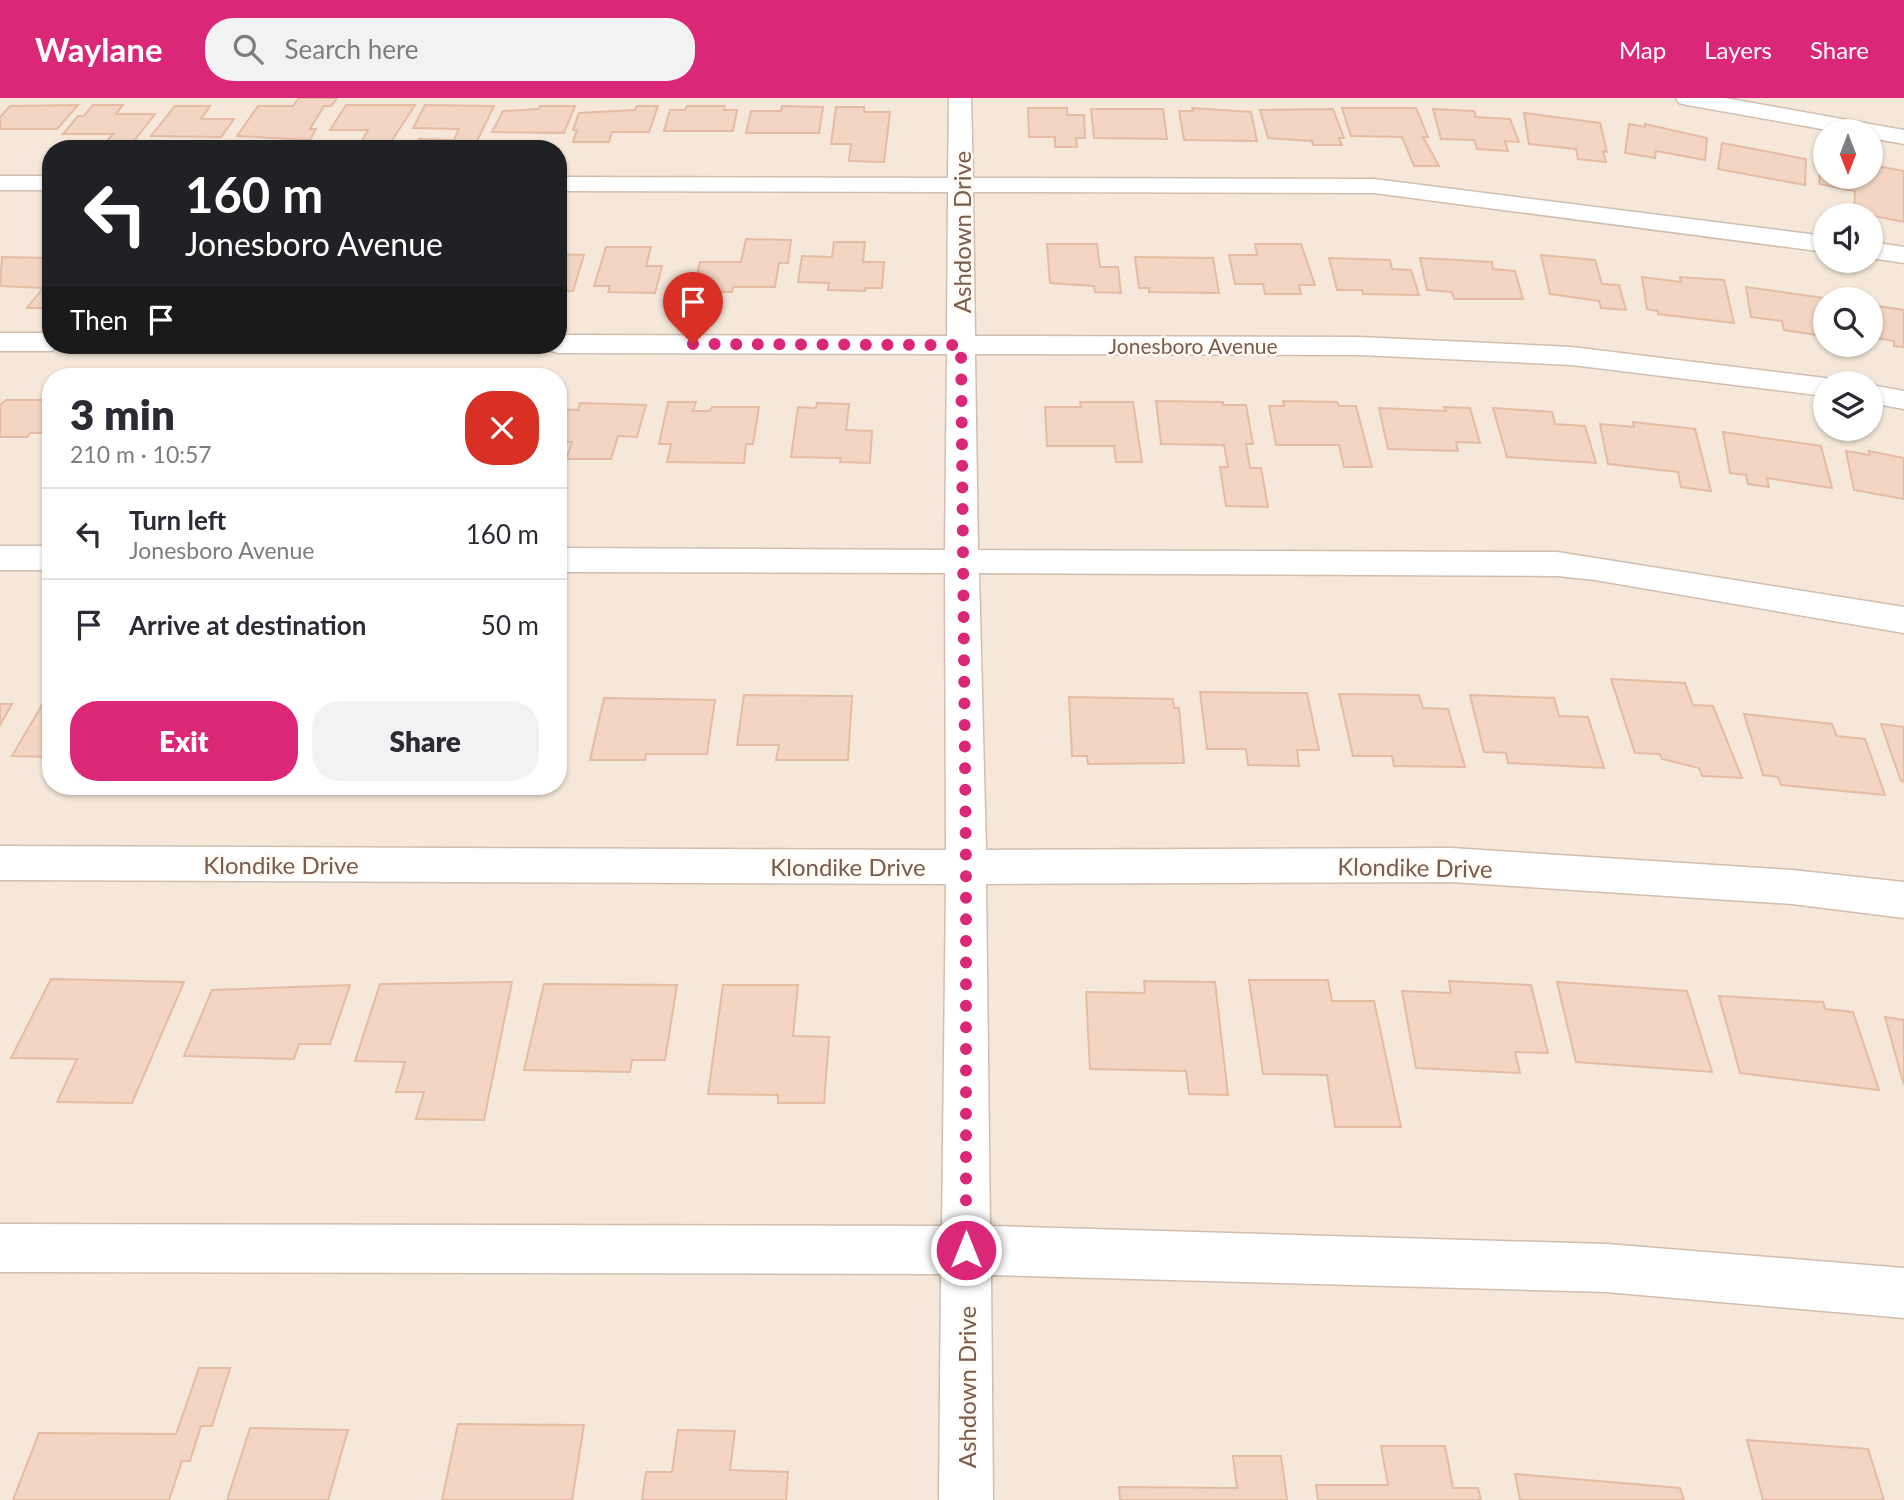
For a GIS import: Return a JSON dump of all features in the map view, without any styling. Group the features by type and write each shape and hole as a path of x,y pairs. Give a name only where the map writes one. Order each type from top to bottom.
{"street":[{"name":"Ashdown Drive","path":"960,98 961,560 966,867 967,1500"},
{"path":"1687,98 1904,137"},
{"path":"0,183 42,183"},
{"path":"567,184 1374,186 1813,242"},
{"path":"1883,252 1904,255"},
{"path":"0,342 42,342"},
{"name":"Jonesboro Avenue","path":"567,344 1360,346 1572,356 1813,386"},
{"path":"1883,396 1904,400"},
{"path":"0,558 42,558"},
{"path":"567,559 1557,564 1595,568 1904,620"},
{"name":"Klondike Drive","path":"0,863 966,867 1451,865 1792,887 1904,900"},
{"path":"0,1248 966,1250 1606,1268 1904,1293"}],"shaded area":[{"path":"0,98 1904,98 1904,1500 0,1500"}],"building":[{"path":"299,98 337,98 331,106 324,106 310,129 316,129 310,140 237,136 258,106 293,106"},
{"path":"78,105 57,129 0,129 0,117 10,106"},
{"path":"93,105 123,105 116,114 155,114 135,140 108,140 113,134 63,134 78,116 84,116"},
{"path":"346,105 415,105 392,140 362,140 368,130 330,130"},
{"path":"425,105 494,106 477,140 454,140 459,129 413,128"},
{"path":"175,106 210,106 201,119 234,119 221,137 151,136"},
{"path":"540,106 575,106 564,133 492,132 503,111 539,109"},
{"path":"637,106 658,106 649,132 612,132 609,142 573,142 577,130 573,130 579,113 635,110"},
{"path":"687,106 725,106 724,110 737,110 733,131 664,131 670,110 685,110"},
{"path":"782,106 823,107 819,133 746,133 751,111 781,111"},
{"path":"836,107 864,107 864,112 890,112 884,162 849,161 851,144 831,144"},
{"path":"1028,108 1067,108 1067,115 1084,115 1085,138 1076,138 1077,147 1055,147 1055,137 1029,137"},
{"path":"1192,108 1251,112 1257,141 1184,140 1179,111 1193,111"},
{"path":"1342,108 1416,108 1428,137 1423,137 1439,166 1414,166 1402,137 1351,136"},
{"path":"1091,109 1163,109 1167,139 1094,138"},
{"path":"1333,109 1344,138 1339,138 1342,145 1313,145 1312,141 1268,138 1260,110"},
{"path":"1433,109 1474,111 1476,117 1510,119 1519,142 1505,141 1508,151 1477,149 1474,140 1441,139"},
{"path":"1524,113 1600,123 1607,152 1603,151 1606,162 1578,159 1576,149 1529,144"},
{"path":"1629,124 1645,127 1645,124 1707,138 1705,160 1656,151 1655,158 1625,153"},
{"path":"1722,143 1806,159 1805,185 1718,169"},
{"path":"1883,167 1904,171 1904,222 1883,218 1883,203 1854,203 1855,191 1845,189 1883,189"},
{"path":"746,239 791,240 788,263 779,263 775,287 733,287 732,292 693,292 700,262 741,262"},
{"path":"834,242 865,242 863,262 884,262 882,288 865,288 865,291 828,290 829,283 798,282 802,256 832,257"},
{"path":"1047,244 1097,244 1100,267 1118,267 1121,293 1095,292 1094,286 1050,283"},
{"path":"1255,244 1301,244 1315,285 1299,285 1301,294 1265,294 1263,284 1235,284 1229,255 1257,255"},
{"path":"606,247 651,247 646,266 662,266 655,293 608,292 610,286 594,286"},
{"path":"567,254 584,255 573,291 567,291"},
{"path":"1541,255 1595,260 1602,284 1619,285 1626,310 1601,308 1599,301 1550,294"},
{"path":"2,257 42,258 42,288 0,286"},
{"path":"1135,257 1213,258 1219,293 1149,292 1149,288 1139,288"},
{"path":"1329,258 1390,260 1392,269 1411,270 1419,295 1363,294 1362,290 1337,290"},
{"path":"1420,258 1492,262 1493,269 1515,271 1523,299 1454,299 1452,292 1427,290"},
{"path":"1642,277 1681,282 1680,277 1724,280 1734,323 1658,314 1658,311 1647,309"},
{"path":"1746,287 1813,296 1813,334 1784,330 1782,321 1751,317"},
{"path":"42,289 42,308 27,308"},
{"path":"1883,307 1904,310 1904,347 1894,346 1894,341 1883,339"},
{"path":"6,400 42,400 42,433 30,433 27,437 0,437 0,405"},
{"path":"1156,401 1246,405 1253,444 1246,444 1250,468 1261,468 1268,507 1226,506 1220,467 1228,467 1224,445 1161,444"},
{"path":"1283,401 1337,402 1339,406 1356,406 1372,467 1344,467 1339,445 1276,445 1269,406 1284,406"},
{"path":"668,402 696,402 693,411 710,411 712,407 759,407 753,444 746,444 744,463 667,462 671,444 659,444"},
{"path":"1080,402 1133,402 1142,462 1116,462 1114,446 1047,446 1045,407 1081,407"},
{"path":"580,403 646,405 637,437 618,436 611,459 567,459 572,442 567,442 567,409 578,410"},
{"path":"817,403 849,404 846,430 872,431 870,463 840,462 841,458 791,457 798,407 816,408"},
{"path":"1444,407 1470,408 1480,443 1456,442 1458,451 1388,449 1379,408 1446,411"},
{"path":"1493,408 1552,412 1555,424 1585,426 1596,463 1507,457"},
{"path":"1633,422 1695,429 1711,491 1681,487 1678,472 1608,464 1600,424 1634,427"},
{"path":"1723,432 1821,446 1832,488 1767,478 1769,487 1748,484 1746,475 1730,473"},
{"path":"1846,451 1870,455 1869,451 1904,458 1904,499 1854,490"},
{"path":"1611,679 1685,683 1693,705 1713,706 1742,778 1702,776 1699,768 1662,759 1660,754 1635,753"},
{"path":"1200,692 1307,693 1319,750 1297,750 1299,766 1248,765 1246,749 1207,749"},
{"path":"1339,694 1419,695 1423,708 1448,709 1465,767 1394,766 1392,756 1353,756"},
{"path":"744,695 852,696 848,760 776,760 779,745 737,745"},
{"path":"1470,695 1554,698 1559,716 1588,717 1604,768 1508,763 1506,753 1484,752"},
{"path":"1069,697 1173,699 1174,708 1179,708 1184,763 1088,764 1087,756 1072,756"},
{"path":"604,698 715,700 707,754 646,754 645,760 590,760"},
{"path":"0,704 12,704 0,725"},
{"path":"42,705 42,757 12,756"},
{"path":"1744,714 1832,724 1837,736 1865,739 1885,795 1781,785 1778,777 1763,775"},
{"path":"1881,724 1904,727 1904,782 1901,781"},
{"path":"51,979 184,982 132,1103 57,1102 77,1059 11,1058"},
{"path":"1249,980 1328,980 1332,1001 1374,1001 1401,1127 1335,1127 1327,1075 1263,1074"},
{"path":"1144,981 1215,982 1228,1095 1189,1094 1186,1071 1090,1069 1086,992 1145,993"},
{"path":"1449,981 1531,985 1548,1053 1515,1052 1520,1073 1416,1068 1402,991 1451,993"},
{"path":"512,982 484,1120 416,1119 424,1092 396,1092 405,1062 355,1061 380,984"},
{"path":"1557,982 1687,991 1712,1072 1576,1062"},
{"path":"544,984 677,985 665,1060 632,1060 630,1072 524,1070"},
{"path":"350,985 330,1044 299,1044 294,1059 184,1056 212,990"},
{"path":"723,985 798,985 793,1036 829,1037 824,1103 778,1103 778,1095 708,1094"},
{"path":"1719,996 1823,1002 1825,1009 1853,1012 1879,1090 1740,1073"},
{"path":"1885,1017 1904,1020 1904,1085"},
{"path":"199,1368 230,1368 212,1426 201,1426 190,1461 182,1461 169,1500 13,1500 39,1433 176,1434"},
{"path":"458,1424 584,1425 572,1500 442,1500"},
{"path":"250,1428 348,1430 328,1500 227,1500"},
{"path":"678,1430 735,1431 730,1470 788,1472 786,1500 642,1500 646,1472 672,1472"},
{"path":"1747,1440 1868,1449 1884,1500 1763,1500"},
{"path":"1381,1446 1445,1446 1453,1488 1478,1488 1481,1500 1318,1500 1316,1485 1388,1485"},
{"path":"1233,1456 1281,1456 1287,1500 1120,1500 1119,1487 1237,1488"},
{"path":"1515,1474 1680,1488 1684,1500 1520,1500"}],"route":[{"path":"693,344 961,345 966,867 966,1250"}]}
